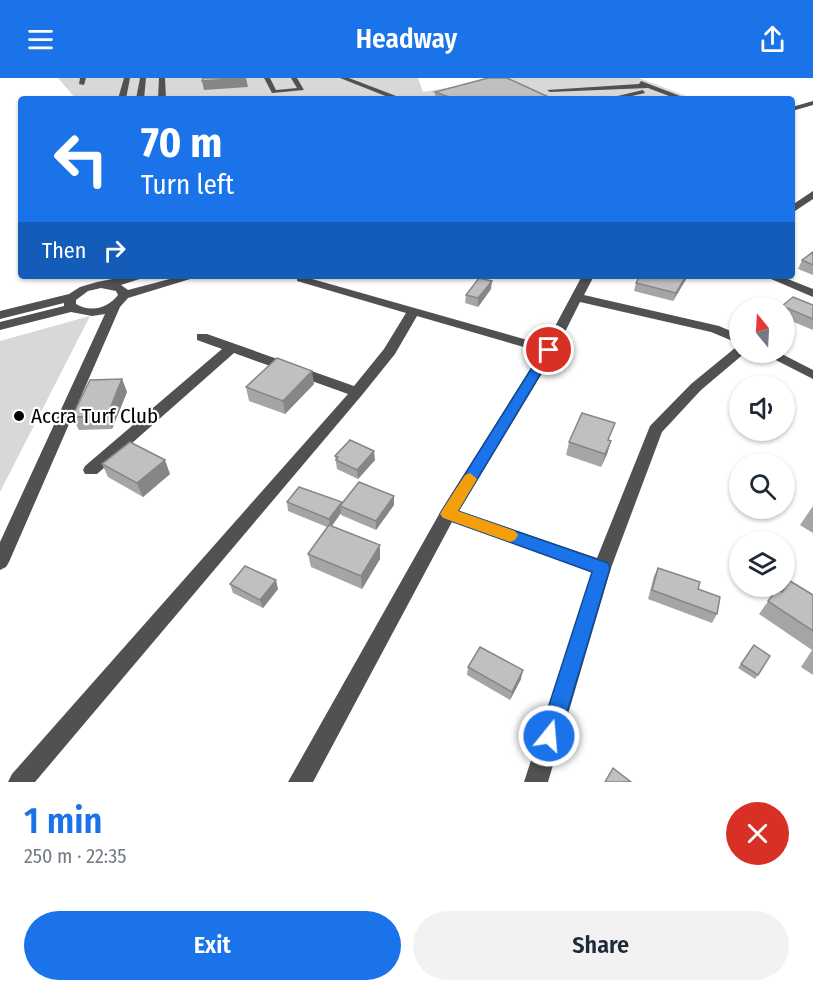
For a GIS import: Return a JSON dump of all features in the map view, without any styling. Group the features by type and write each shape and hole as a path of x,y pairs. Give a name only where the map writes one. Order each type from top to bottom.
{"street":[{"path":"123,96 127,78"},
{"path":"141,96 143,78"},
{"path":"164,78 164,96"},
{"path":"265,78 278,96"},
{"path":"278,96 276,95 304,90 296,78"},
{"path":"343,78 392,96"},
{"path":"627,78 676,96"},
{"path":"550,90 552,85 570,80"},
{"path":"550,90 649,86"},
{"path":"624,96 658,89"},
{"path":"550,90 559,96"},
{"path":"795,108 813,103"},
{"path":"795,208 813,194"},
{"path":"0,326 72,303 84,289 130,279"},
{"path":"0,315 72,303 90,313 185,279"},
{"path":"301,279 549,350"},
{"path":"300,782 448,514 549,350 584,279"},
{"path":"778,279 813,293"},
{"path":"0,562 119,301 121,288 109,284"},
{"path":"576,297 687,322 729,335"},
{"path":"20,782 357,392 390,351 414,310"},
{"path":"202,337 357,392"},
{"path":"91,470 231,348"},
{"path":"536,782 602,568 655,430 696,387 729,360"},
{"path":"788,363 813,375"},
{"path":"448,514 602,568"}],"shaded area":[{"path":"58,78 418,78 423,92 501,78 639,78 686,96 73,96"},
{"name":"Accra Turf Club","path":"90,316 0,492 0,341"}],"building":[{"path":"203,78 245,78 202,81"},
{"path":"488,78 507,78 546,96 446,96 435,92"},
{"path":"813,252 813,265 802,260"},
{"path":"478,279 492,281 478,298 466,295"},
{"path":"638,279 684,279 676,293 636,283"},
{"path":"795,298 813,305 813,319 795,311"},
{"path":"277,358 312,371 283,401 246,387"},
{"path":"122,379 107,416 72,417 90,380"},
{"path":"582,413 615,423 605,454 569,442"},
{"path":"350,440 374,451 357,470 336,460 338,457 335,456"},
{"path":"130,442 165,460 137,483 102,464"},
{"path":"359,482 394,496 376,521 340,506"},
{"path":"299,487 342,502 329,519 287,502"},
{"path":"329,525 380,545 361,576 308,554"},
{"path":"245,566 276,580 260,600 230,584"},
{"path":"658,568 700,582 698,589 720,597 717,614 652,590"},
{"path":"795,584 813,595 813,631 768,601 771,597 795,597"},
{"path":"754,645 770,656 758,675 741,664"},
{"path":"480,647 523,670 512,692 468,667"},
{"path":"613,768 631,782 605,782"}],"slow traffic":[{"path":"470,479 448,514 510,535"}],"place":[{"name":"Accra Turf Club","path":"19,416"}],"route":[{"path":"549,350 448,514 602,568 549,736"}]}
